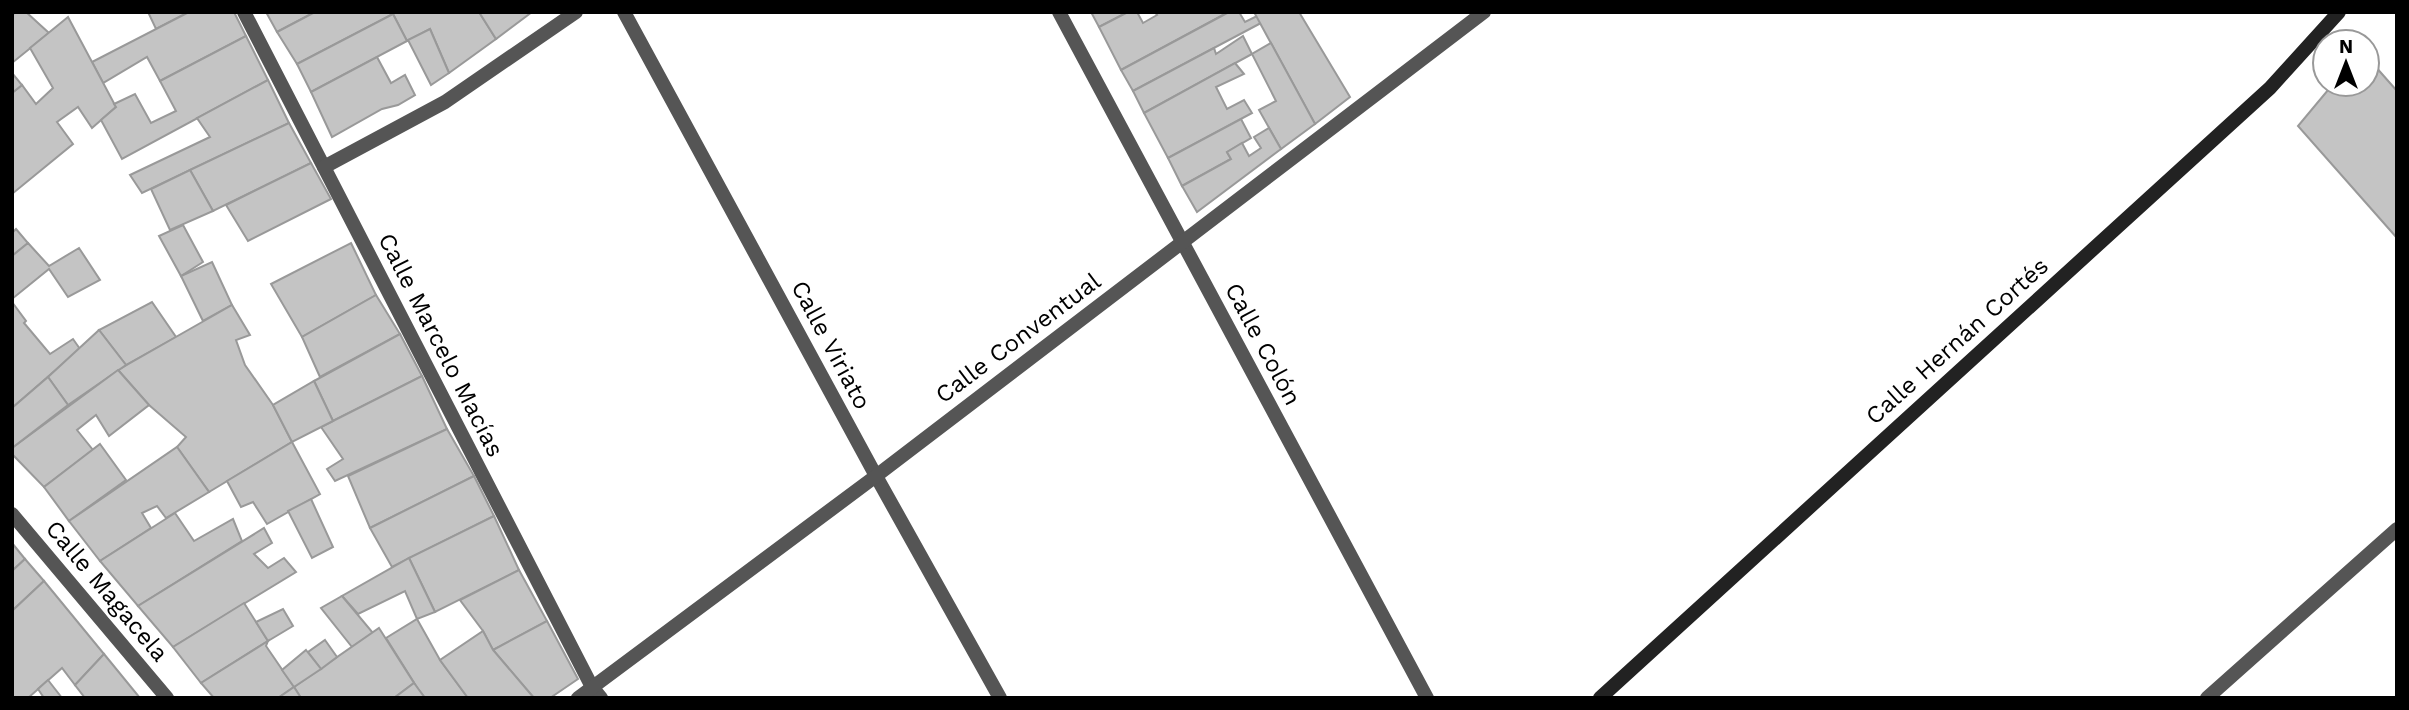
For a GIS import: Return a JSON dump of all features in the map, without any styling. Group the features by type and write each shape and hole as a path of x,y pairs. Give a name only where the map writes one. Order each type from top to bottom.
{"street":[{"name":"Calle Marcelo Macías","path":"244,12 597,692"},
{"path":"324,167 445,102 576,12"},
{"name":"Calle Viriato","path":"624,12 1000,698"},
{"name":"Calle Colón","path":"1059,12 1427,698"},
{"name":"Calle Conventual","path":"578,698 597,692 1484,12"},
{"name":"Calle Hernán Cortés","path":"1600,698 2270,88 2339,12"},
{"name":"Calle Magacela","path":"12,514 167,698"},
{"path":"2207,698 2397,529"}],"building":[{"path":"26,12 49,33 12,63 12,15"},
{"path":"148,12 189,12 156,29"},
{"path":"189,12 234,12 246,36 160,81 147,57 103,83 92,62"},
{"path":"266,12 315,12 277,32"},
{"path":"315,12 390,12 391,15 297,64 277,32"},
{"path":"392,12 479,12 496,39 449,73 430,29 407,41"},
{"path":"479,12 532,12 496,39"},
{"path":"1091,12 1128,12 1099,27"},
{"path":"1128,12 1137,12 1143,23 1157,15 1155,12 1222,12 1223,15 1121,70 1099,27"},
{"path":"1229,12 1239,12 1245,22 1257,16 1261,23 1133,91 1121,70"},
{"path":"1254,12 1299,12 1350,97 1315,124"},
{"path":"393,14 407,41 311,92 297,64"},
{"path":"68,17 116,107 92,128 78,107 57,122 73,144 12,194 12,93 22,85 36,104 53,88 30,48"},
{"path":"430,29 449,73 431,85 408,40"},
{"path":"246,36 268,80 122,159 101,120 116,107 114,104 135,94 151,123 176,111 160,81"},
{"path":"1243,36 1252,54 1144,113 1133,91 1214,48 1216,54"},
{"path":"1271,43 1315,124 1281,149 1259,110 1276,101 1252,54"},
{"path":"377,57 391,83 405,75 415,95 398,105 382,109 332,137 311,92"},
{"path":"1235,63 1244,74 1216,87 1227,109 1244,100 1252,113 1168,158 1144,113"},
{"path":"12,73 22,85 12,93"},
{"path":"2381,73 2397,91 2397,238 2298,126 2321,98 2381,98"},
{"path":"268,80 289,123 142,193 130,175 210,137 197,118"},
{"path":"1241,119 1251,138 1227,152 1231,159 1182,186 1168,158"},
{"path":"289,123 311,163 213,211 190,170"},
{"path":"1269,128 1281,149 1197,212 1182,186 1231,159 1227,152 1242,143 1249,156 1261,148 1254,137"},
{"path":"311,163 331,199 248,241 226,205"},
{"path":"190,170 213,211 170,230 151,189"},
{"path":"183,225 203,262 181,276 159,236"},
{"path":"16,229 28,243 12,256 12,233"},
{"path":"28,243 49,266 79,248 100,280 68,297 49,269 12,299 12,256"},
{"path":"351,243 376,295 302,337 271,284"},
{"path":"212,262 232,305 203,321 181,276"},
{"path":"376,295 400,334 320,377 302,337"},
{"path":"12,302 26,321 24,323 50,354 73,339 80,349 12,408"},
{"path":"152,302 176,337 126,365 99,330"},
{"path":"232,305 250,335 236,340 245,365 273,405 292,442 209,492 177,447 186,437 149,405 118,370"},
{"path":"99,330 126,365 68,405 48,377"},
{"path":"400,334 422,376 333,421 314,381"},
{"path":"118,370 149,405 109,436 96,415 77,430 93,450 44,487 12,454 12,448"},
{"path":"422,376 447,429 335,481 327,469 343,459 321,427"},
{"path":"48,377 68,405 12,448 12,408"},
{"path":"314,381 333,421 292,442 273,405"},
{"path":"447,429 474,476 370,528 348,476"},
{"path":"292,442 320,494 267,524 253,502 241,507 227,481"},
{"path":"100,444 126,480 69,521 44,487"},
{"path":"177,447 209,492 166,518 157,506 142,513 151,528 100,561 69,521"},
{"path":"474,476 494,516 392,567 370,528"},
{"path":"311,499 333,547 312,558 288,511"},
{"path":"175,513 194,541 233,519 242,541 138,606 100,561"},
{"path":"494,516 519,570 435,612 409,558"},
{"path":"264,528 272,543 254,554 268,568 284,558 296,572 173,647 138,606"},
{"path":"12,543 25,559 12,571"},
{"path":"409,558 435,612 417,619 405,591 358,614 342,596"},
{"path":"25,559 44,581 12,611 12,571"},
{"path":"519,570 547,621 493,650 483,631 460,600"},
{"path":"44,581 104,654 75,685 62,668 28,698 12,698 12,611"},
{"path":"342,596 373,633 352,647 321,608"},
{"path":"244,603 268,641 201,683 173,647"},
{"path":"283,609 293,626 268,641 256,622"},
{"path":"417,619 440,660 468,698 425,698 418,689 386,638"},
{"path":"547,621 578,679 550,698 534,698 493,650"},
{"path":"379,628 414,683 394,698 301,698 294,687"},
{"path":"483,631 493,650 534,698 468,698 440,660"},
{"path":"325,640 337,657 321,669 308,652"},
{"path":"268,641 266,646 294,687 278,698 214,698 201,683"},
{"path":"306,650 321,669 294,687 282,670"},
{"path":"104,654 140,698 85,698 75,685"},
{"path":"48,680 62,698 44,698 38,689"},
{"path":"414,683 425,698 394,698"},
{"path":"294,687 301,698 278,698"}]}
